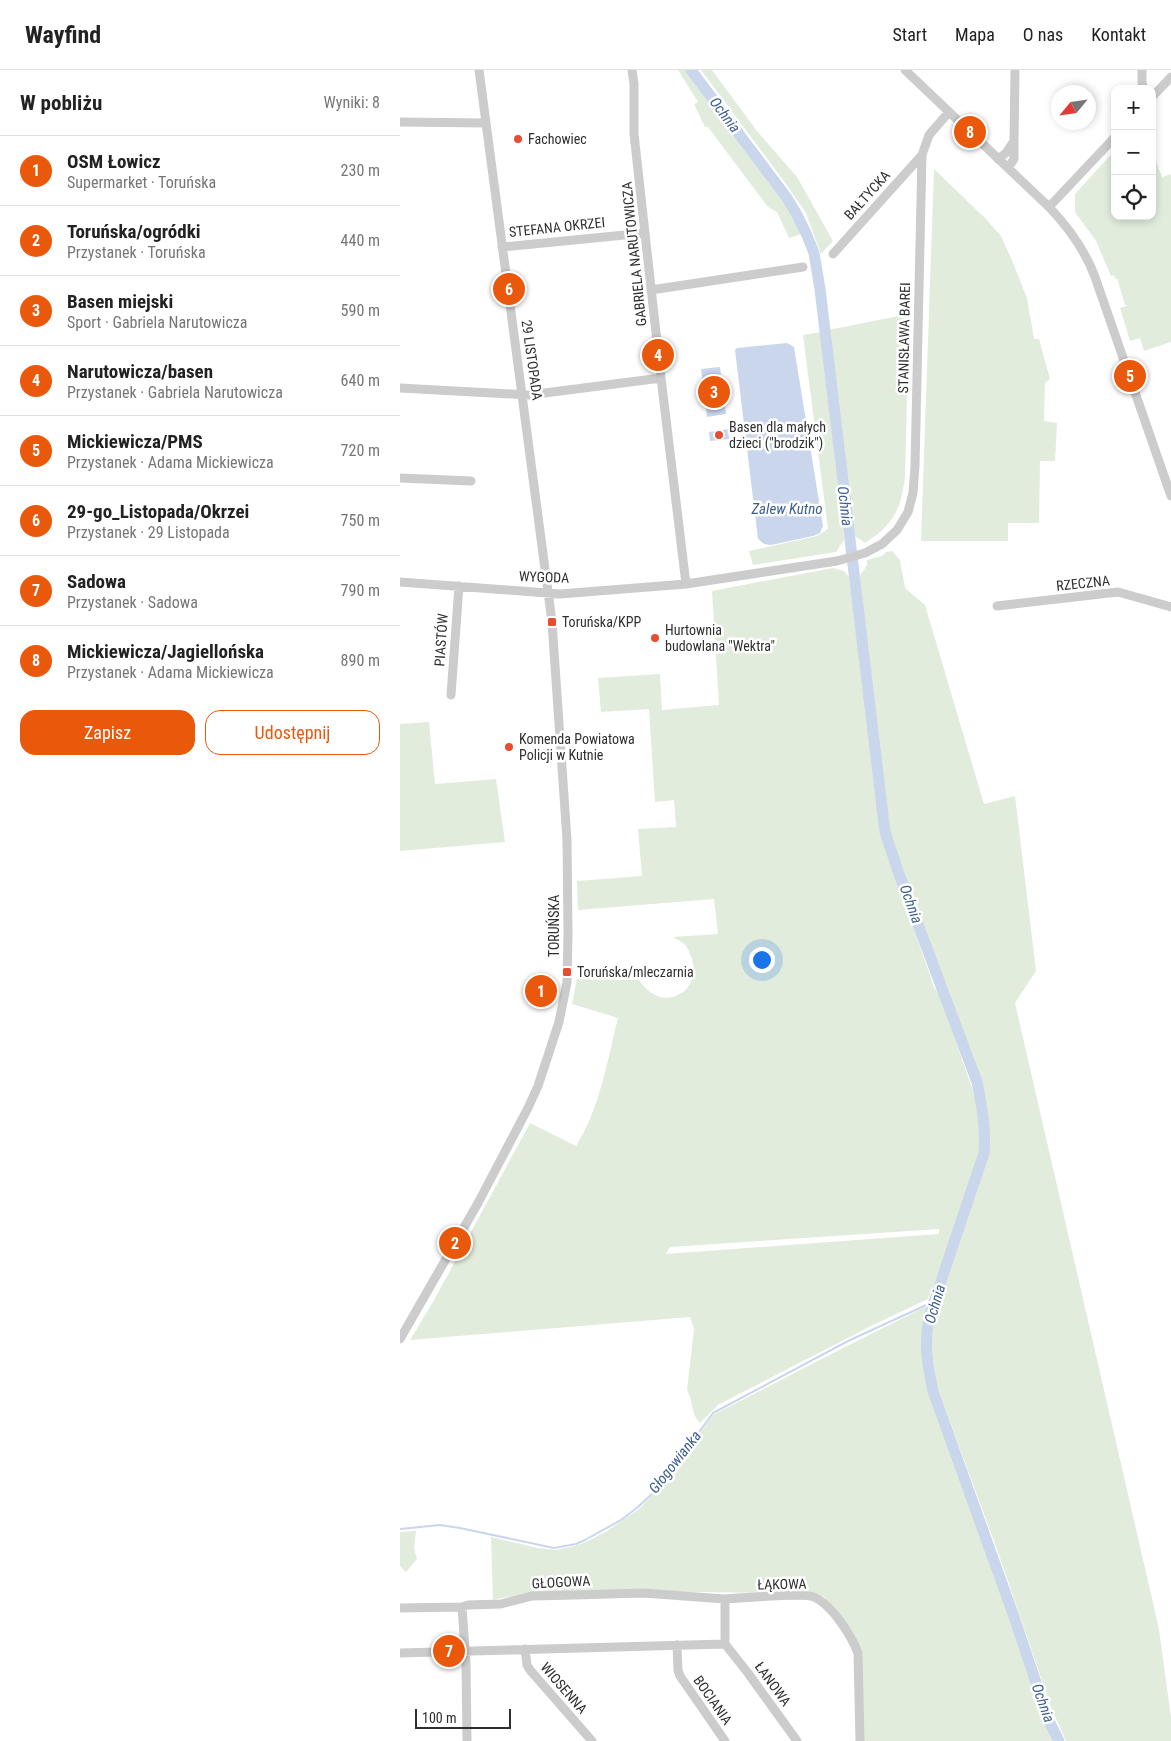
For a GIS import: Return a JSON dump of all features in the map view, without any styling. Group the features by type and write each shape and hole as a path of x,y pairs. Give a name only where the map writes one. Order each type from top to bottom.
{"street":[{"name":"29 LISTOPADA","path":"480,70 548,593"},
{"name":"GABRIELA NARUTOWICZA","path":"632,70 634,84 634,134 686,584"},
{"path":"905,70 1068,227 1091,265 1171,496"},
{"path":"1008,168 1014,160 1015,70"},
{"path":"1142,70 1144,85"},
{"path":"1156,93 1171,77"},
{"name":"STANISŁAWA BAREI","path":"686,584 836,561 865,553 882,544 897,530 908,512 913,493 922,154 929,135 949,112"},
{"path":"400,122 486,123"},
{"path":"998,159 1006,152 1014,140"},
{"path":"1048,208 1111,141"},
{"name":"BAŁTYCKA","path":"833,254 922,154"},
{"name":"STEFANA OKRZEI","path":"502,247 645,233"},
{"path":"651,290 803,267"},
{"path":"400,388 522,395 661,378"},
{"path":"400,478 471,481"},
{"name":"WYGODA","path":"400,582 548,593 686,584"},
{"name":"PIASTÓW","path":"451,695 459,586"},
{"name":"RZECZNA","path":"997,606 1118,592 1171,607"},
{"name":"TORUŃSKA","path":"400,1340 478,1203 528,1108 547,1060 563,1003 568,962 567,840 548,593"},
{"name":"GŁOGOWA","path":"400,1608 501,1604 532,1596 574,1594 643,1593 725,1599"},
{"name":"ŁĄKOWA","path":"725,1599 812,1596 826,1604 853,1641 858,1654 860,1741"},
{"path":"400,1653 724,1644 725,1599"},
{"path":"462,1607 465,1651 466,1741"},
{"name":"ŁANOWA","path":"724,1644 748,1673 797,1741"},
{"name":"BOCIANIA","path":"677,1645 680,1676 725,1741"},
{"name":"WIOSENNA","path":"525,1649 527,1665 530,1670 586,1739"}],"green space":[{"path":"678,70 687,70 700,87 781,196 802,234 789,238 777,212 768,207 708,127 705,127 694,104 698,102"},
{"path":"701,70 712,70 757,131 797,177 833,241 821,254 806,213"},
{"path":"1111,154 1111,220 1156,220 1156,162 1162,177 1171,174 1171,342 1144,351 1140,338 1130,341 1120,308 1127,305 1125,305 1117,278 1115,279 1114,275 1111,276 1096,241 1075,212 1075,194"},
{"path":"934,169 1001,236 1027,298 1034,339 1039,339 1050,379 1045,383 1044,421 1057,423 1055,461 1040,461 1039,523 1008,523 1008,541 921,541"},
{"path":"909,314 905,477 903,489 894,516 882,530 865,543 855,536 852,527 828,330"},
{"path":"821,332 844,540 836,552 753,565 749,551 817,536 828,529 803,335"},
{"path":"892,551 900,560 905,588 925,605 984,804 1015,796 1036,971 1015,1003 1159,1629 1171,1718 1171,1741 1066,1741 1051,1707 999,1555 937,1386 931,1350 934,1320 984,1165 989,1137 986,1105 979,1077 912,900 890,833 860,576 867,565 867,560"},
{"path":"833,568 844,571 849,577 883,841 979,1108 981,1145 958,1222 928,1299 875,1324 718,1405 700,1423 693,1411 687,1390 694,1329 690,1317 410,1340 433,1302 530,1123 576,1146 591,1116 602,1084 618,1018 572,1004 577,979 639,980 649,991 660,997 671,997 680,994 688,987 693,977 693,965 689,951 683,943 673,937 718,934 714,899 578,910 577,881 642,876 638,829 676,827 674,800 655,802 649,709 601,712 598,678 660,674 662,710 719,705 712,591","holes":["939,1229 939,1234 666,1254 670,1247"]},
{"path":"429,722 435,784 496,779 505,842 400,851 400,724"},
{"path":"925,1307 928,1308 928,1311 923,1332 923,1345 927,1382 1049,1726 1057,1741 863,1741 855,1639 824,1597 816,1594 639,1591 518,1595 493,1600 491,1537 538,1548 556,1550 575,1546 607,1531 639,1509 656,1491 713,1415"},
{"path":"416,1531 414,1548 417,1559 406,1572 400,1566 400,1532"}],"water":[{"name":"Zalew Kutno","path":"787,343 794,347 823,526 820,533 813,536 771,545 764,544 758,539 735,350 737,348"},
{"path":"720,367 726,414 707,417 701,369"},
{"name":"Basen dla małych dzieci (\"brodzik\")","path":"728,429 729,439 710,441 709,432"}],"waterway":[{"name":"Ochnia","path":"691,70 787,198 806,233 814,253 820,289 885,832 977,1082 983,1118 984,1153 929,1317 926,1346 929,1372 933,1391 1013,1614 1049,1721 1059,1741"},
{"name":"Głogowianka","path":"400,1529 440,1525 554,1548 576,1544 621,1520 656,1490 713,1413 848,1341 935,1301"}],"place":[{"name":"Mickiewicza/Jagiellońska","path":"970,132"},
{"name":"Fachowiec","path":"518,139"},
{"name":"29-go_Listopada/Okrzei","path":"509,289"},
{"name":"Narutowicza/basen","path":"658,355"},
{"name":"Mickiewicza/PMS","path":"1130,376"},
{"name":"Basen miejski","path":"714,392"},
{"name":"Basen dla małych dzieci (\"brodzik\")","path":"719,435"},
{"name":"Toruńska/KPP","path":"552,622"},
{"name":"Hurtownia budowlana \"Wektra\"","path":"655,638"},
{"name":"Komenda Powiatowa Policji w Kutnie","path":"509,747"},
{"name":"Toruńska/mleczarnia","path":"567,972"},
{"name":"OSM Łowicz","path":"541,991"},
{"name":"Toruńska/ogródki","path":"455,1243"},
{"name":"Sadowa","path":"449,1651"}]}
